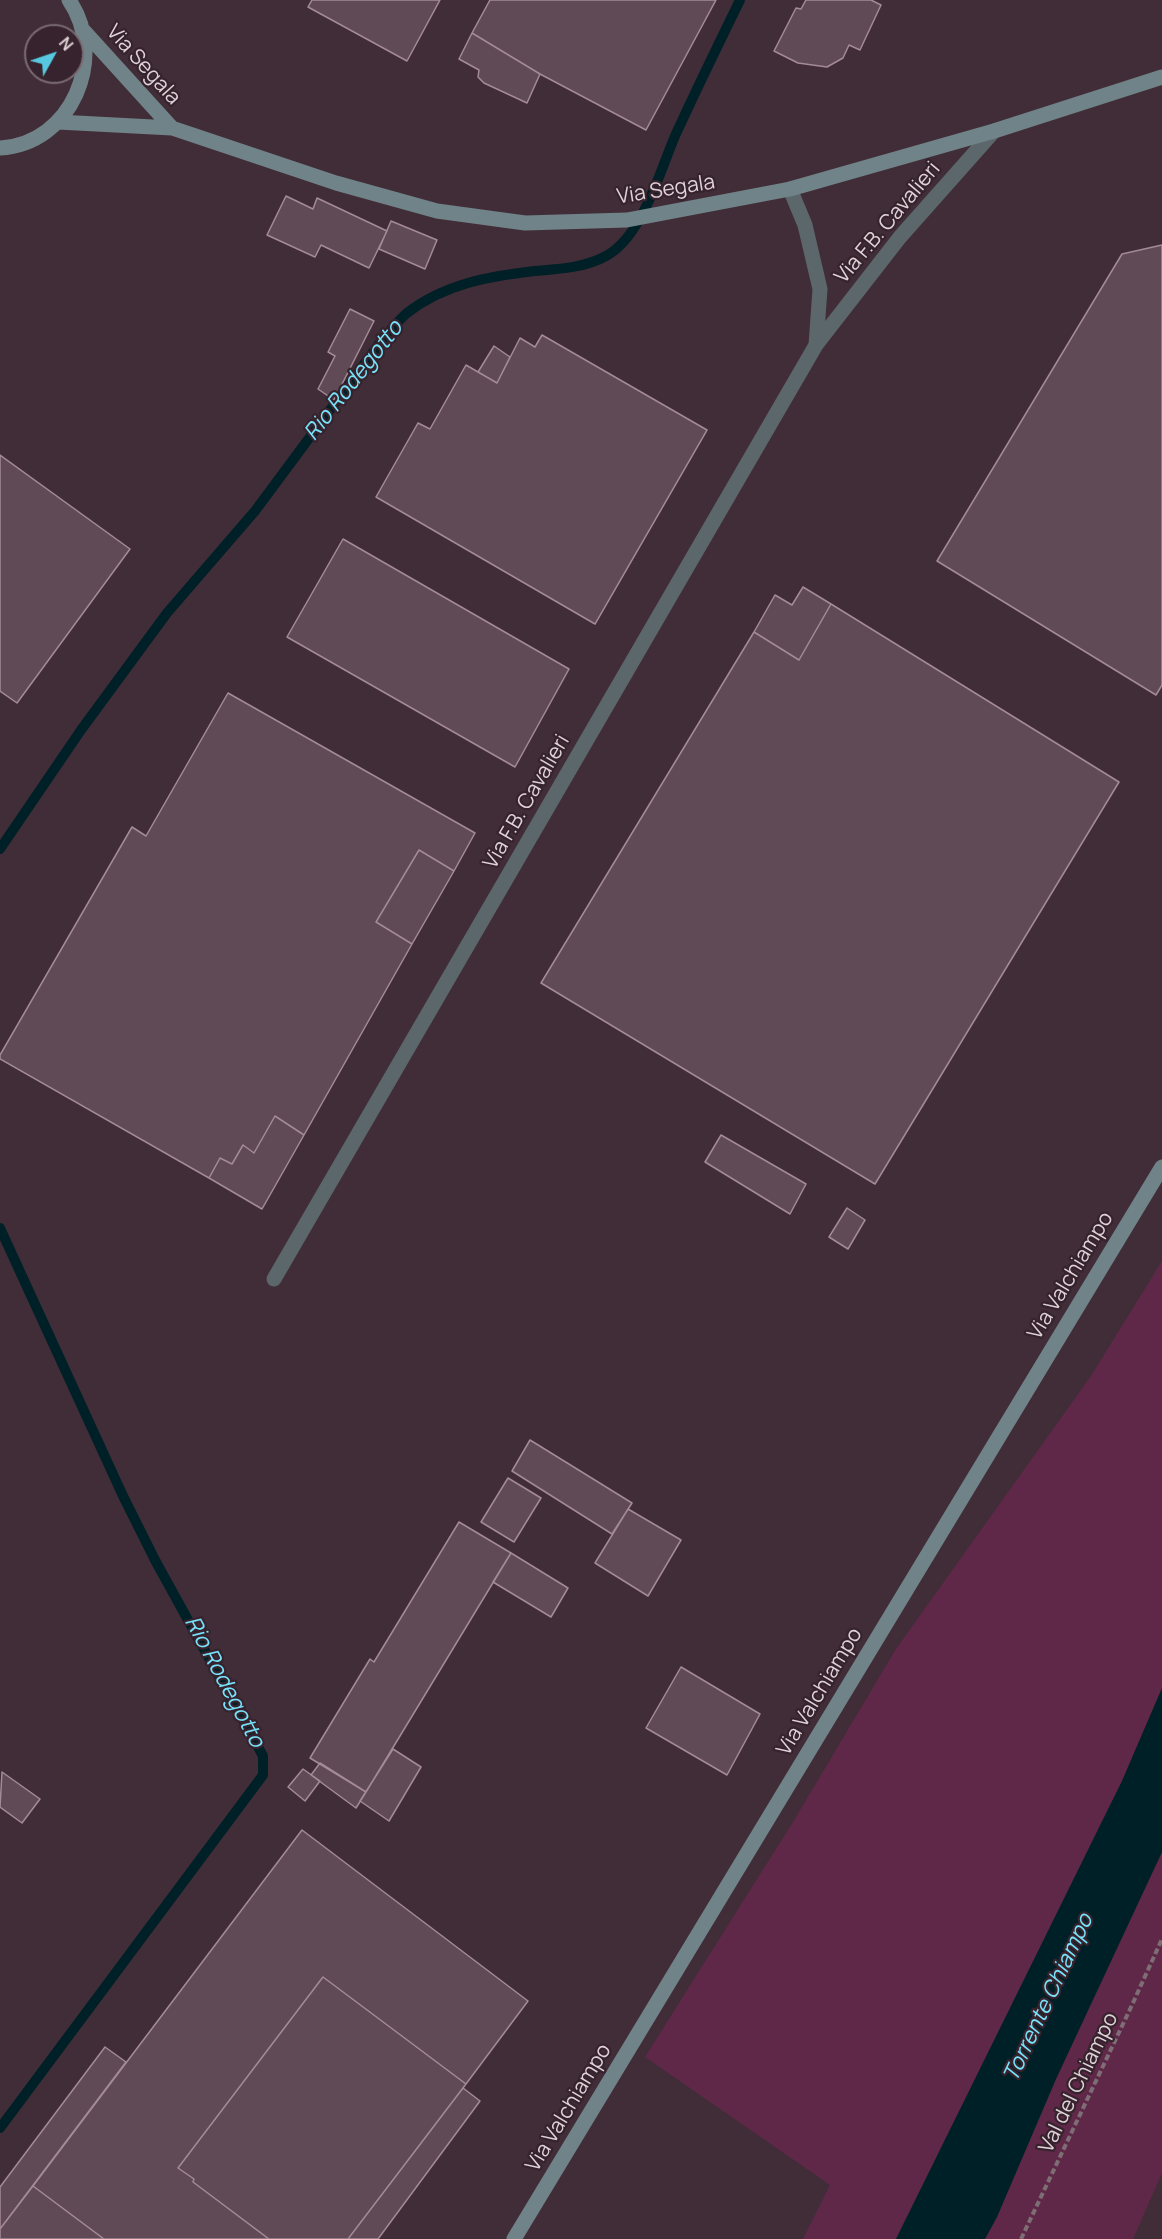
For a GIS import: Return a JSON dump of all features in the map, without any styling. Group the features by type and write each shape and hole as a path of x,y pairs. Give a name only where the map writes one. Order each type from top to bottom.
{"street":[{"name":"Via Segala","path":"69,0 81,24"},
{"name":"Via Segala","path":"84,31 86,64 84,71"},
{"name":"Via Segala","path":"84,31 172,128"},
{"name":"Via Segala","path":"58,122 172,128 336,183 437,211 525,223 627,219 790,189 994,131 1162,78"},
{"name":"Via Segala","path":"0,148 10,148 36,139 58,122 77,96 80,84"},
{"name":"Via F.B. Cavalieri","path":"274,1279 816,345 900,237 994,131"},
{"name":"Via F.B. Cavalieri","path":"790,189 805,225 820,289 816,345"},
{"name":"Via Valchiampo","path":"514,2239 1162,1167"}],"path":[{"name":"Val del Chiampo","path":"1021,2239 1162,1939"}],"shaded area":[{"path":"1162,1261 1162,1688 1122,1781 896,2239 803,2239 830,2185 645,2057 793,1822 896,1649 1091,1376"},
{"path":"1162,1852 1162,2173 1133,2239 985,2239 997,2217 1056,2079"}],"water":[{"name":"Torrente Chiampo","path":"1162,1688 1162,1852 1056,2079 997,2217 985,2239 896,2239 1122,1781"}],"building":[{"path":"312,0 440,0 407,61 308,7"},
{"path":"490,0 716,0 646,130 540,74 472,33"},
{"path":"806,0 871,0 881,5 860,50 849,45 843,58 827,67 798,63 774,51 796,8 801,9"},
{"path":"472,33 540,74 527,103 484,83 478,77 479,70 459,59"},
{"path":"286,196 313,209 317,198 387,231 369,268 321,245 315,257 267,235"},
{"path":"391,221 437,240 425,269 379,249"},
{"path":"1162,245 1162,685 1156,695 937,561 1122,254"},
{"path":"350,309 374,321 334,400 318,389 335,356 328,352"},
{"path":"542,335 707,430 595,624 376,497 418,423 430,429 466,365 497,383 520,338 535,347"},
{"path":"494,346 510,357 497,383 478,372"},
{"path":"0,455 130,549 17,703 0,691"},
{"path":"343,539 569,669 515,767 287,637"},
{"path":"803,587 831,604 799,660 754,632 775,595 792,605"},
{"path":"831,604 1119,782 875,1184 541,983 754,632 799,660"},
{"path":"228,693 475,833 454,871 419,850 376,922 412,944 304,1135 275,1116 254,1153 243,1145 232,1164 220,1158 209,1178 0,1059 0,1055 132,827 146,836"},
{"path":"419,850 454,871 412,944 376,922"},
{"path":"275,1116 304,1135 262,1209 209,1178 220,1158 232,1164 243,1145 254,1153"},
{"path":"721,1135 806,1184 790,1214 705,1162"},
{"path":"847,1208 865,1220 848,1249 829,1237"},
{"path":"530,1440 632,1503 612,1534 512,1471"},
{"path":"508,1478 541,1498 514,1542 481,1522"},
{"path":"628,1509 681,1540 648,1596 595,1563"},
{"path":"459,1522 511,1553 366,1792 310,1758 370,1659 374,1662"},
{"path":"511,1553 568,1588 551,1617 493,1582"},
{"path":"681,1667 760,1714 727,1775 646,1728"},
{"path":"393,1749 421,1767 389,1821 360,1801"},
{"path":"320,1763 366,1792 356,1808 311,1775"},
{"path":"303,1769 320,1781 305,1801 288,1787"},
{"path":"2,1772 40,1799 22,1823 0,1807"},
{"path":"302,1830 528,2001 466,2084 323,1977 178,2168 194,2179 193,2182 269,2239 104,2239 33,2186"},
{"path":"323,1977 466,2084 348,2239 269,2239 193,2182 194,2179 178,2168"},
{"path":"105,2047 126,2062 0,2229 0,2187"},
{"path":"463,2088 480,2101 378,2239 348,2239"},
{"path":"33,2186 104,2239 0,2239 0,2229"}],"waterway":[{"name":"Rio Rodegotto","path":"0,849 81,730 167,613 255,511 385,336 404,316 421,303 452,288 484,279 562,269 589,263 606,256 619,247 640,219 675,136 740,0"},
{"name":"Rio Rodegotto","path":"0,1228 123,1496 156,1562 263,1756 263,1775 0,2128"}]}
